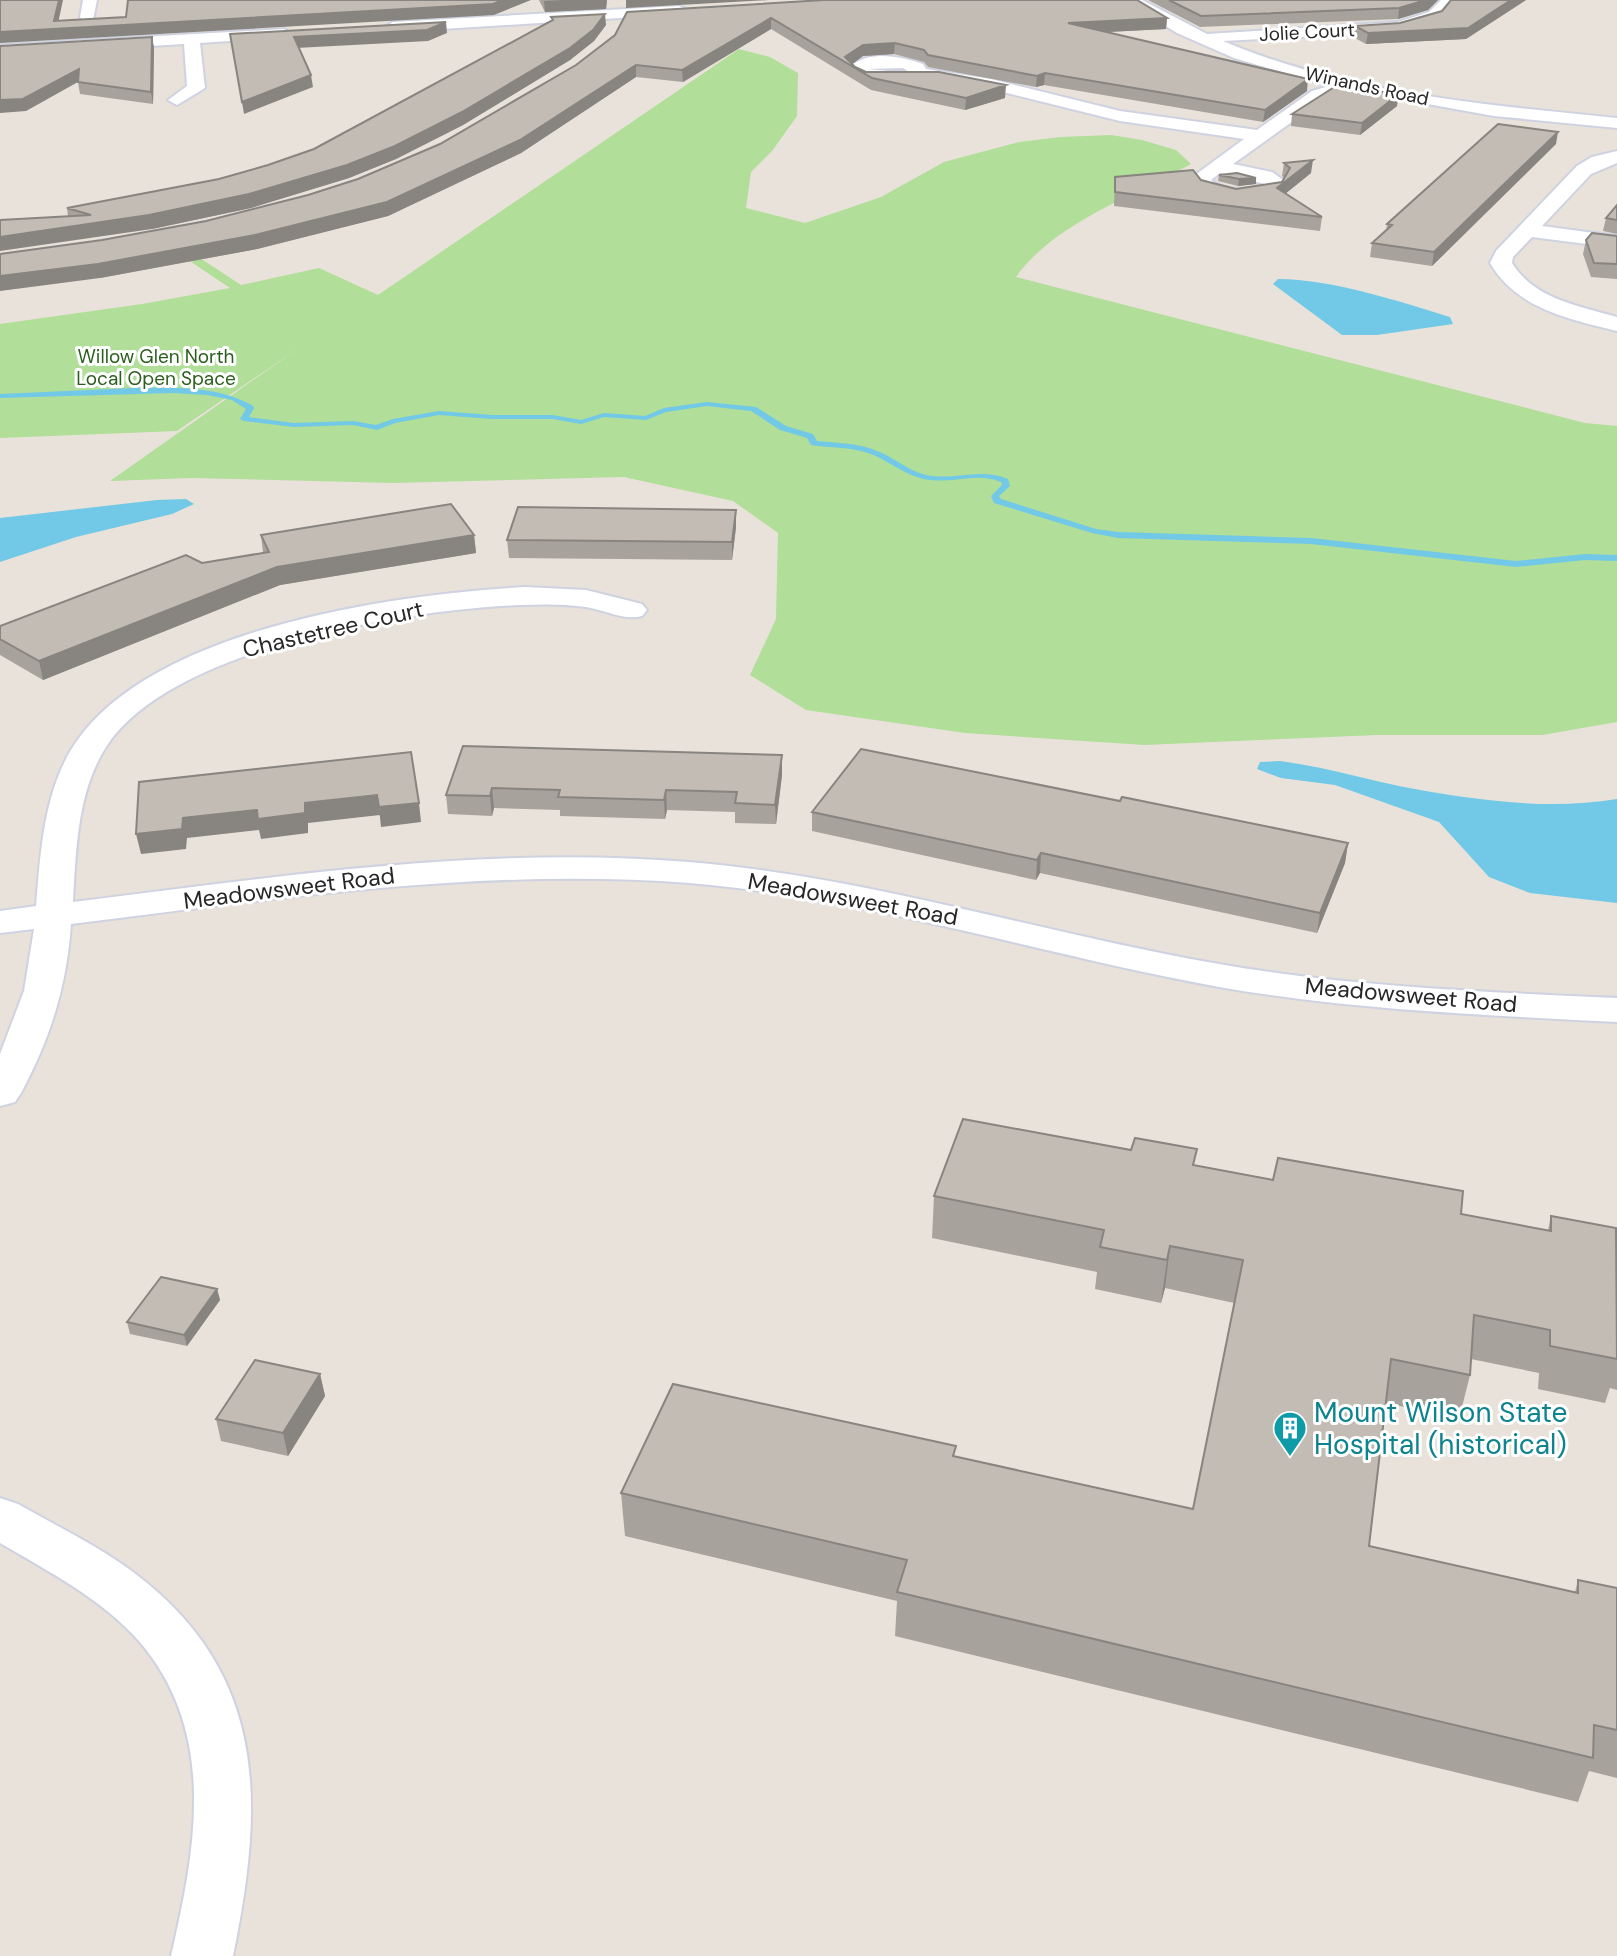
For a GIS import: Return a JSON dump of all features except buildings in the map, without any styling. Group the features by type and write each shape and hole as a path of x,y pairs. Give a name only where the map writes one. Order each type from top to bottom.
{"street":[{"path":"88,17 90,0"},
{"name":"Winands Road","path":"1131,0 1197,38 1255,59 1351,84 1494,109 1617,123"},
{"name":"Jolie Court","path":"1197,38 1398,27 1424,20 1444,8 1448,0"},
{"path":"611,35 617,7"},
{"path":"372,29 617,7 702,10"},
{"path":"0,50 303,33"},
{"path":"177,100 196,88 192,39"},
{"path":"918,73 991,84 1120,116 1260,136"},
{"path":"1217,167 1318,95 1351,84"},
{"path":"1617,157 1599,161 1584,170 1503,255 1501,263 1510,278 1546,301 1617,324"},
{"path":"1527,229 1617,242"},
{"name":"Chastetree Court","path":"0,1093 23,1052 39,1009 50,957 63,820 75,775 95,737 129,704 161,682 201,663 266,641 344,621 432,605 530,596 570,597 632,610"},
{"name":"Meadowsweet Road","path":"0,922 391,875 476,869 629,870 784,882 1216,975 1258,981 1337,991 1617,1010"},
{"path":"0,1518 114,1587 163,1629 197,1674 215,1725 224,1779 225,1821 202,1956"}],"green space":[{"name":"Willow Glen North Local Open Space","path":"739,49 770,57 798,73 797,116 772,151 751,172 746,208 805,223 881,197 944,162 1019,142 1111,135 1142,140 1176,150 1191,164 1073,226 1032,258 1016,277 1585,423 1617,426 1617,722 1542,735 1377,735 1144,745 965,733 806,710 750,675 776,619 778,533 733,501 624,477 393,483 192,478 110,481 300,347 177,431 0,438 0,324 142,304 230,288 166,245 177,243 241,285 319,268 378,295"}],"water":[{"path":"1278,279 1320,283 1364,292 1450,317 1453,324 1377,335 1342,335 1273,284"},
{"path":"186,499 194,504 172,514 76,537 0,562 0,518"},
{"path":"1280,761 1415,789 1516,803 1567,804 1617,799 1617,903 1530,893 1489,877 1439,822 1335,785 1281,778 1257,769 1260,762"}],"waterway":[{"path":"0,396 133,391 207,393 234,398 250,408 244,419 294,425 353,423 377,428 393,421 439,413 492,417 553,417 581,422 604,415 646,418 664,410 707,404 753,409 783,428 810,436 814,443 871,451 923,477 996,477 1005,481 1006,486 995,496 997,501 1095,531 1118,535 1311,541 1516,564 1585,557 1617,558"}],"place":[{"name":"Mount Wilson State Hospital (historical)","path":"1290,1458"}]}
